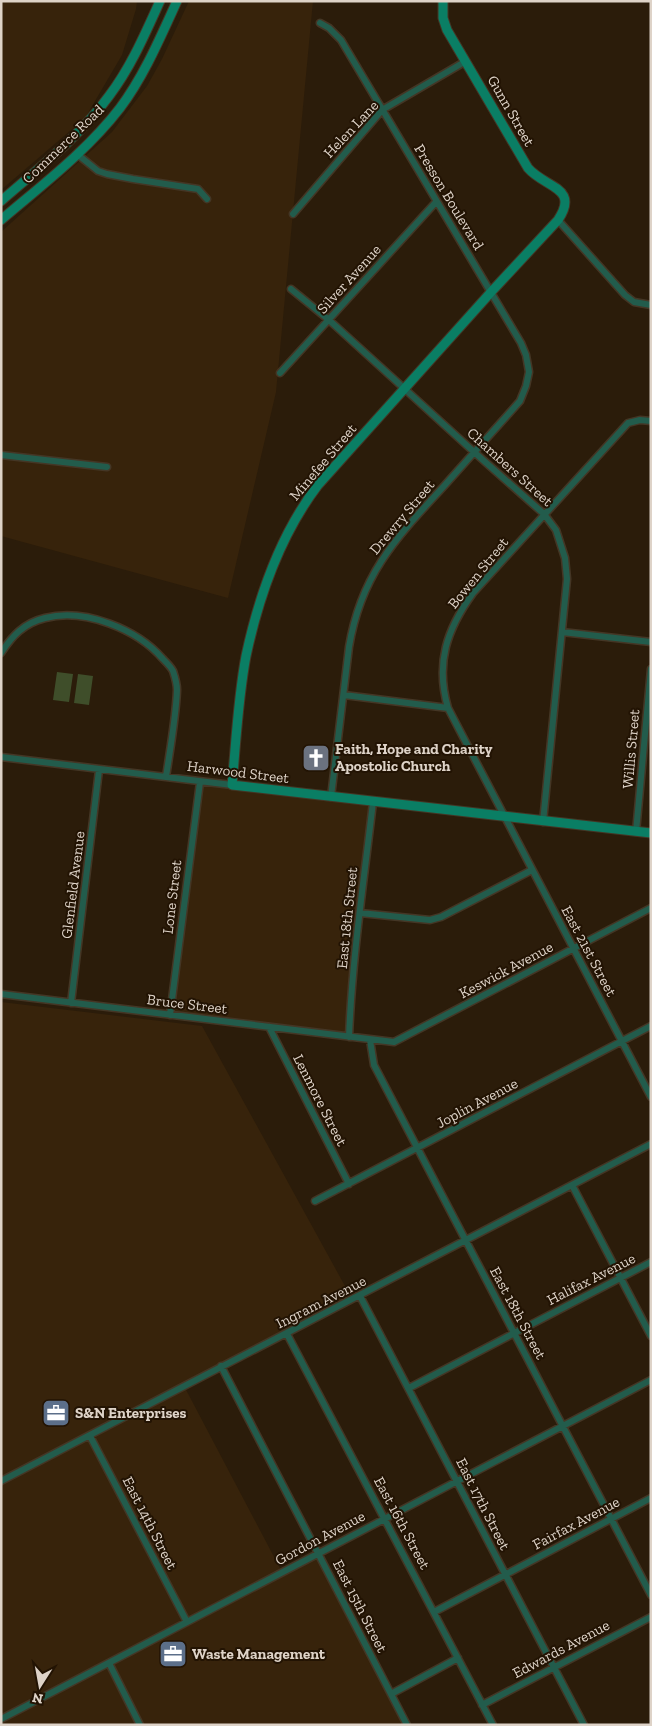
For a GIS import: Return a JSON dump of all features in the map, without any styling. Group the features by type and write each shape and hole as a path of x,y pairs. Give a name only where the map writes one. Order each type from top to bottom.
{"street":[{"name":"Commerce Road","path":"1,200 70,140 100,109 130,64 160,1"},
{"name":"Commerce Road","path":"1,220 77,154 104,126 132,90 150,60 177,1"},
{"name":"Gunn Street","path":"443,1 442,13 444,23 528,168 538,178 554,186 564,194 566,204 564,212 558,220"},
{"name":"Presson Boulevard","path":"320,23 341,40 436,202 492,291 526,354 528,372 523,395"},
{"name":"Helen Lane","path":"293,214 382,110 466,61"},
{"path":"77,154 98,170 107,174 133,180 198,189 207,199"},
{"name":"Silver Avenue","path":"280,373 436,202"},
{"path":"558,220 625,295 634,302 651,306"},
{"name":"Minefee Street","path":"232,785 246,657 273,564 291,525 310,495 558,220"},
{"name":"Chambers Street","path":"291,289 329,320 544,514 556,530 566,563 567,579 543,822"},
{"name":"Drewry Street","path":"331,797 354,623 362,597 374,571 396,539 523,395"},
{"name":"Bowen Street","path":"504,817 448,708 444,678 444,657 447,639 473,593 628,423 633,420 651,421"},
{"path":"1,455 107,467"},
{"path":"1,653 12,636 27,626 44,618 63,616 100,621 122,629 159,654 172,670 177,688 166,778"},
{"path":"562,632 651,642"},
{"name":"Willis Street","path":"636,832 651,669"},
{"path":"344,695 448,708"},
{"name":"Harwood Street","path":"1,757 200,782 651,833"},
{"name":"Glenfield Avenue","path":"71,1003 100,770"},
{"name":"Lone Street","path":"170,1015 200,782"},
{"name":"East 18th Street","path":"350,1037 350,1014 373,802"},
{"name":"East 21st Street","path":"504,817 651,1097"},
{"path":"360,914 430,920 441,917 532,870"},
{"name":"Keswick Avenue","path":"370,1040 397,1041 651,908"},
{"name":"Bruce Street","path":"1,994 370,1040"},
{"name":"Joplin Avenue","path":"315,1201 651,1026"},
{"name":"Lenmore Street","path":"269,1027 349,1184"},
{"name":"East 18th Street","path":"370,1040 374,1065 651,1595"},
{"name":"Ingram Avenue","path":"1,1481 651,1144"},
{"path":"572,1185 651,1336"},
{"name":"Halifax Avenue","path":"409,1388 651,1262"},
{"name":"East 17th Street","path":"360,1296 584,1725"},
{"name":"East 16th Street","path":"287,1334 386,1518 493,1725"},
{"name":"East 15th Street","path":"221,1366 408,1725"},
{"name":"Gordon Avenue","path":"1,1719 651,1380"},
{"name":"East 14th Street","path":"90,1436 187,1622"},
{"name":"Fairfax Avenue","path":"434,1612 651,1498"},
{"name":"Edwards Avenue","path":"482,1705 651,1616"},
{"path":"391,1694 458,1658"},
{"path":"109,1663 140,1725"}],"shaded area":[{"path":"1,1 137,1 122,55 85,118 1,190"},
{"path":"189,1 313,1 276,392 228,598 1,536 1,232 112,132 147,86"},
{"path":"200,782 373,802 347,1037 170,1015"},
{"path":"1,1002 202,1026 351,1297 183,1384 282,1572 319,1554 408,1725 1,1725"}],"green space":[{"path":"57,672 73,674 69,702 53,700"},
{"path":"78,674 93,676 89,705 74,703"}],"place":[{"name":"Faith, Hope and Charity Apostolic Church","path":"316,758"},
{"name":"S&N Enterprises","path":"56,1413"},
{"name":"Waste Management","path":"173,1654"}]}
